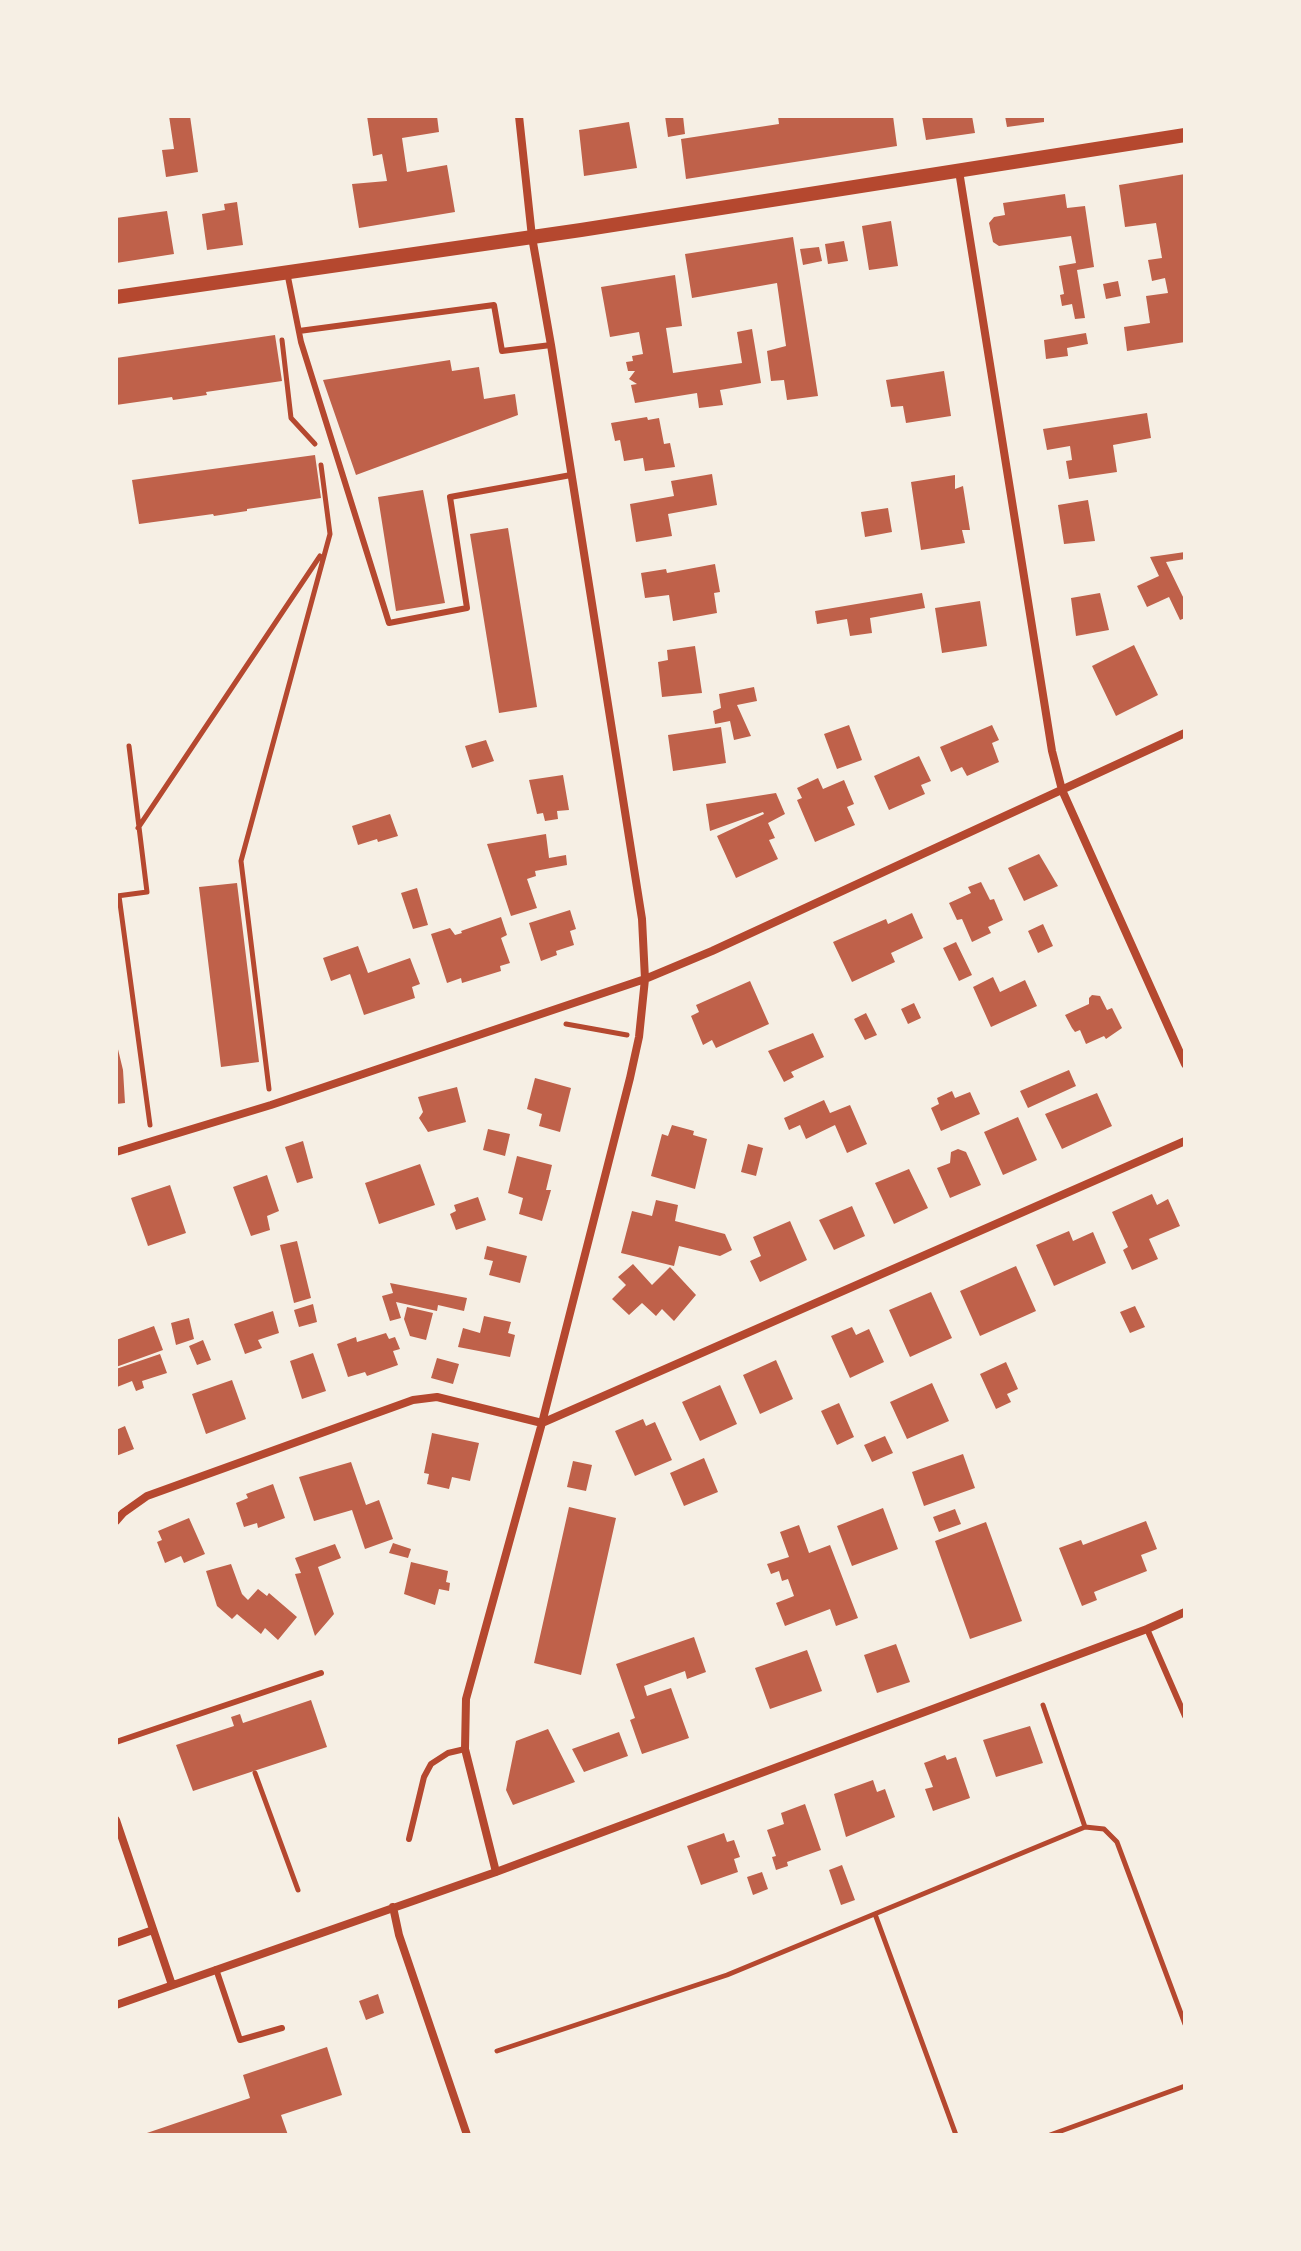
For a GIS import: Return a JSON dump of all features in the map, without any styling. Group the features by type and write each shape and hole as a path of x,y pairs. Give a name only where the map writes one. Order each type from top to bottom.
{"street":[{"path":"496,1872 465,1749 466,1699 542,1423 630,1078 639,1037 645,979 642,919 532,237 519,116"},
{"path":"116,297 532,237 1185,135"},
{"path":"959,171 1052,751 1062,790 1185,1064"},
{"path":"116,1152 271,1105 645,979 1185,733"},
{"path":"116,1521 147,1496 413,1400 437,1397 542,1423 1185,1141"},
{"path":"116,2005 496,1872 1147,1629 1185,1612"},
{"path":"116,1820 172,1985"},
{"path":"393,1907 399,1935 467,2135"},
{"path":"116,1943 153,1930"}],"lane":[{"path":"287,272 299,331 389,623 467,608 450,497 571,475"},
{"path":"299,331 494,305 502,351 551,345"},
{"path":"1147,1629 1185,1716"},
{"path":"116,1742 321,1673"},
{"path":"409,1839 424,1777 431,1764 448,1753 465,1749"},
{"path":"216,1969 240,2040 282,2028"}],"path":[{"path":"281,327 291,418 319,448"},
{"path":"271,1105 241,861 330,534 320,463"},
{"path":"138,828 324,550"},
{"path":"129,746 147,892 117,896 153,1141"},
{"path":"1043,1705 1085,1827"},
{"path":"255,1773 298,1890"},
{"path":"497,2051 727,1975 1085,1827 1104,1829 1117,1842 1185,2024"},
{"path":"875,1914 956,2135"},
{"path":"1050,2135 1185,2086"}],"building":[{"path":"169,116 190,116 198,172 166,177 162,150 174,149"},
{"path":"367,116 437,116 439,132 402,138 407,172 447,165 455,212 359,228 352,184 387,181 382,154 373,156"},
{"path":"665,116 683,116 685,134 668,137"},
{"path":"778,116 893,116 897,146 686,179 681,139 779,124"},
{"path":"922,116 972,116 975,133 926,140"},
{"path":"1005,116 1044,116 1044,122 1007,127"},
{"path":"629,122 637,168 584,176 579,130"},
{"path":"1185,174 1185,342 1127,351 1124,327 1150,323 1146,296 1168,293 1165,278 1152,281 1148,260 1162,258 1156,223 1125,227 1119,185"},
{"path":"1065,194 1067,208 1085,206 1094,267 1077,270 1085,318 1075,319 1072,304 1062,306 1060,295 1064,294 1059,266 1076,263 1071,236 999,246 993,242 989,223 994,217 1005,215 1003,203"},
{"path":"237,202 243,245 207,250 202,214 225,210 224,204"},
{"path":"167,211 174,254 116,263 116,218"},
{"path":"891,221 898,266 869,270 862,226"},
{"path":"793,237 818,396 787,400 784,380 771,381 767,351 786,346 777,283 692,298 685,254"},
{"path":"844,241 848,261 828,264 825,244"},
{"path":"819,247 822,261 803,265 800,249"},
{"path":"675,275 682,326 666,328 673,373 742,363 737,332 752,329 761,383 720,390 723,405 699,408 697,393 635,403 631,385 637,384 629,379 635,371 628,371 626,362 633,361 632,356 643,354 639,332 610,337 601,287"},
{"path":"1118,281 1121,296 1106,299 1103,284"},
{"path":"1086,333 1088,344 1067,348 1068,356 1046,359 1044,340"},
{"path":"275,335 282,381 173,400 172,397 116,405 116,358"},
{"path":"450,360 452,371 479,367 484,399 515,394 518,415 356,475 323,380"},
{"path":"944,371 951,416 906,423 903,406 891,407 886,380"},
{"path":"1147,413 1151,438 1113,445 1117,472 1069,479 1066,461 1072,460 1070,446 1047,450 1043,429"},
{"path":"647,417 648,420 659,418 664,444 670,443 675,467 645,471 643,458 624,461 620,440 615,441 611,423"},
{"path":"315,455 321,498 214,516 139,524 132,480"},
{"path":"712,474 717,505 668,514 672,536 636,542 630,504 674,496 671,481"},
{"path":"955,475 955,489 963,486 970,530 962,530 965,543 921,550 911,482"},
{"path":"423,490 445,603 396,611 378,497"},
{"path":"1088,500 1095,541 1064,544 1058,505"},
{"path":"888,508 892,532 865,537 861,512"},
{"path":"508,528 537,707 499,713 470,534"},
{"path":"1185,552 1185,559 1166,562 1185,601 1185,618 1180,620 1169,597 1147,607 1137,586 1159,576 1150,557"},
{"path":"715,564 720,592 714,593 717,613 673,621 669,595 645,598 641,573 666,569 667,573"},
{"path":"922,593 925,608 870,618 872,633 850,636 847,619 817,624 815,611"},
{"path":"1100,593 1109,630 1076,636 1071,598"},
{"path":"980,601 987,646 942,653 935,608"},
{"path":"1134,645 1158,695 1116,716 1092,666"},
{"path":"695,646 702,693 662,697 658,662 668,660 667,650"},
{"path":"754,687 757,701 737,705 751,736 734,740 730,721 715,724 713,711 721,708 719,694"},
{"path":"849,725 862,760 837,769 824,734"},
{"path":"992,725 999,740 992,743 999,762 967,776 962,767 951,772 940,747"},
{"path":"721,727 726,763 673,771 668,735"},
{"path":"486,740 494,761 472,768 465,746"},
{"path":"919,756 931,781 921,785 925,794 889,810 874,776"},
{"path":"563,775 569,810 557,811 558,819 545,821 543,813 537,814 529,780"},
{"path":"818,778 823,789 844,780 854,804 847,807 855,825 815,842 797,800 802,798 797,788"},
{"path":"776,793 785,814 768,823 775,838 769,840 778,859 736,878 717,836 764,814 710,831 706,804"},
{"path":"390,814 398,836 358,845 352,826"},
{"path":"546,834 549,858 566,855 567,865 535,871 536,876 527,879 537,908 511,916 487,844"},
{"path":"1039,854 1058,886 1024,901 1008,868"},
{"path":"981,882 990,900 994,899 1003,920 988,927 991,933 972,942 962,919 957,920 949,903 971,893 968,887"},
{"path":"237,883 259,1062 221,1067 199,887"},
{"path":"417,888 428,925 413,929 401,893"},
{"path":"570,910 576,929 570,931 574,945 556,951 557,955 541,961 529,923"},
{"path":"912,913 923,938 891,953 895,962 852,982 833,942 886,919 888,924"},
{"path":"501,917 507,935 501,938 510,963 500,966 501,971 462,983 461,978 447,983 431,934 450,928 455,935"},
{"path":"1043,924 1053,946 1038,953 1028,931"},
{"path":"956,942 972,975 959,981 943,948"},
{"path":"358,946 368,973 410,958 420,984 412,987 415,998 364,1015 350,974 331,981 323,958"},
{"path":"993,977 1000,992 1025,980 1037,1006 991,1027 973,987"},
{"path":"750,981 769,1024 716,1048 712,1040 703,1045 691,1016 699,1012 696,1005"},
{"path":"1092,995 1100,996 1107,1010 1112,1008 1122,1028 1106,1039 1104,1036 1086,1044 1080,1030 1075,1032 1065,1015 1089,1004"},
{"path":"914,1003 921,1018 908,1024 901,1009"},
{"path":"866,1013 877,1035 865,1040 854,1019"},
{"path":"813,1033 824,1057 791,1072 794,1077 784,1082 768,1051"},
{"path":"116,1041 123,1070 125,1103 116,1104"},
{"path":"1069,1070 1076,1086 1028,1108 1020,1091"},
{"path":"535,1078 571,1088 560,1132 539,1126 542,1114 527,1109"},
{"path":"457,1087 466,1122 428,1132 419,1118 423,1112 418,1097"},
{"path":"952,1091 955,1098 970,1092 980,1114 941,1131 931,1108 939,1104 937,1098"},
{"path":"1097,1093 1112,1126 1062,1149 1045,1114"},
{"path":"824,1100 830,1113 850,1105 867,1144 847,1153 835,1125 806,1139 800,1125 789,1130 784,1118"},
{"path":"1018,1117 1037,1160 1003,1175 984,1132"},
{"path":"672,1125 694,1131 693,1135 707,1139 695,1189 651,1176 662,1134 668,1136"},
{"path":"488,1129 510,1134 505,1156 483,1150"},
{"path":"303,1141 313,1178 297,1183 285,1147"},
{"path":"748,1144 763,1148 756,1176 741,1172"},
{"path":"958,1149 966,1152 981,1185 950,1198 937,1168 950,1163 951,1152"},
{"path":"517,1156 552,1165 546,1190 551,1190 542,1221 519,1214 523,1198 508,1193"},
{"path":"420,1164 435,1205 379,1224 365,1183"},
{"path":"909,1169 928,1208 894,1224 875,1183"},
{"path":"267,1175 279,1211 267,1216 270,1230 251,1236 233,1187"},
{"path":"170,1185 186,1233 148,1246 131,1198"},
{"path":"1152,1194 1157,1205 1168,1199 1180,1226 1149,1239 1158,1259 1132,1270 1123,1250 1128,1247 1112,1212"},
{"path":"478,1197 486,1220 456,1230 450,1214 456,1211 454,1205"},
{"path":"656,1200 678,1205 675,1221 725,1234 732,1250 720,1256 679,1246 674,1266 621,1253 632,1211 652,1216"},
{"path":"852,1206 865,1236 834,1250 819,1220"},
{"path":"790,1221 807,1260 760,1282 750,1261 761,1256 753,1237"},
{"path":"1069,1231 1073,1241 1093,1232 1106,1263 1054,1286 1036,1245"},
{"path":"297,1241 311,1298 294,1303 280,1245"},
{"path":"487,1246 527,1256 520,1283 489,1275 493,1261 484,1259"},
{"path":"633,1264 652,1285 670,1267 696,1295 674,1321 662,1309 656,1316 642,1303 629,1315 612,1299 626,1285 618,1277"},
{"path":"1016,1266 1036,1311 980,1336 960,1291"},
{"path":"390,1283 467,1298 464,1311 438,1305 437,1311 396,1302 401,1318 390,1321 382,1296 393,1293"},
{"path":"931,1292 952,1338 910,1357 889,1310"},
{"path":"313,1304 317,1322 299,1327 294,1310"},
{"path":"1135,1306 1145,1327 1130,1333 1120,1312"},
{"path":"407,1307 433,1313 426,1340 410,1336 404,1319"},
{"path":"273,1311 279,1333 258,1340 262,1348 245,1354 234,1324"},
{"path":"484,1316 511,1322 508,1333 515,1335 510,1357 458,1347 463,1328 480,1333"},
{"path":"189,1318 194,1339 176,1345 171,1323"},
{"path":"154,1326 163,1350 116,1367 116,1340"},
{"path":"852,1327 856,1335 869,1329 884,1362 850,1378 831,1336"},
{"path":"386,1333 389,1339 395,1337 400,1349 393,1351 398,1365 367,1376 365,1372 348,1377 337,1344 356,1337 357,1342"},
{"path":"203,1340 211,1360 197,1365 189,1346"},
{"path":"313,1353 326,1391 302,1399 290,1361"},
{"path":"160,1354 167,1373 142,1381 144,1388 136,1391 132,1381 117,1387 116,1369"},
{"path":"437,1358 459,1364 453,1384 431,1378"},
{"path":"776,1360 793,1399 760,1414 743,1375"},
{"path":"1006,1362 1018,1389 1007,1394 1011,1402 996,1409 980,1374"},
{"path":"232,1380 246,1419 206,1434 192,1394"},
{"path":"932,1383 949,1421 907,1439 890,1402"},
{"path":"720,1385 737,1424 700,1441 682,1402"},
{"path":"839,1403 854,1437 837,1445 821,1411"},
{"path":"643,1419 646,1426 655,1422 672,1460 635,1476 615,1431"},
{"path":"125,1426 134,1449 116,1456 116,1430"},
{"path":"432,1433 479,1443 470,1481 452,1477 449,1489 427,1484 429,1474 424,1473"},
{"path":"885,1436 893,1453 872,1462 864,1445"},
{"path":"963,1454 975,1488 924,1506 912,1472"},
{"path":"704,1458 718,1492 684,1506 670,1473"},
{"path":"573,1461 592,1465 586,1491 567,1487"},
{"path":"351,1462 366,1505 379,1500 393,1539 365,1549 352,1510 314,1521 299,1477"},
{"path":"273,1484 285,1518 258,1528 257,1523 244,1527 236,1503 248,1498 246,1494"},
{"path":"569,1507 616,1518 581,1675 534,1663"},
{"path":"883,1508 898,1549 852,1566 837,1526"},
{"path":"955,1509 961,1524 939,1532 933,1517"},
{"path":"189,1518 205,1554 184,1563 181,1556 165,1563 157,1542 162,1540 158,1531"},
{"path":"1146,1521 1157,1549 1141,1555 1147,1571 1094,1592 1097,1600 1082,1606 1059,1548 1081,1540 1083,1545"},
{"path":"986,1522 1022,1621 970,1639 935,1541"},
{"path":"799,1525 809,1553 830,1545 858,1618 836,1626 830,1609 785,1626 776,1603 794,1596 788,1579 782,1581 779,1571 771,1574 767,1564 789,1557 780,1532"},
{"path":"393,1543 411,1549 408,1558 389,1553"},
{"path":"335,1544 341,1558 318,1567 334,1614 315,1636 295,1574 301,1573 295,1558"},
{"path":"411,1562 448,1571 446,1582 450,1583 449,1591 439,1589 435,1605 404,1594"},
{"path":"231,1564 242,1594 248,1600 258,1589 267,1596 269,1593 297,1617 278,1640 265,1628 261,1634 237,1614 232,1619 217,1606 206,1571"},
{"path":"694,1637 706,1672 687,1679 685,1671 644,1686 647,1696 671,1688 689,1738 642,1754 630,1720 635,1718 616,1664"},
{"path":"896,1644 910,1682 877,1693 864,1655"},
{"path":"807,1650 822,1691 770,1709 755,1668"},
{"path":"311,1700 327,1747 193,1791 176,1745 234,1726 231,1717 240,1714 243,1723"},
{"path":"1030,1726 1043,1763 996,1777 983,1740"},
{"path":"548,1729 575,1782 513,1805 506,1790 516,1741"},
{"path":"619,1732 628,1756 584,1772 572,1749"},
{"path":"945,1755 947,1760 956,1757 970,1798 933,1811 925,1789 933,1787 924,1763"},
{"path":"873,1780 877,1792 885,1789 895,1817 846,1837 834,1794"},
{"path":"805,1804 821,1850 787,1862 788,1866 776,1870 772,1857 776,1856 767,1830 784,1824 781,1813"},
{"path":"724,1833 727,1842 734,1840 740,1857 734,1859 738,1872 701,1885 687,1846"},
{"path":"842,1865 855,1900 841,1905 829,1870"},
{"path":"762,1872 768,1889 753,1895 747,1877"},
{"path":"378,1994 384,2013 366,2020 359,2001"},
{"path":"327,2047 342,2095 281,2115 288,2135 141,2135 250,2098 243,2075"}]}
